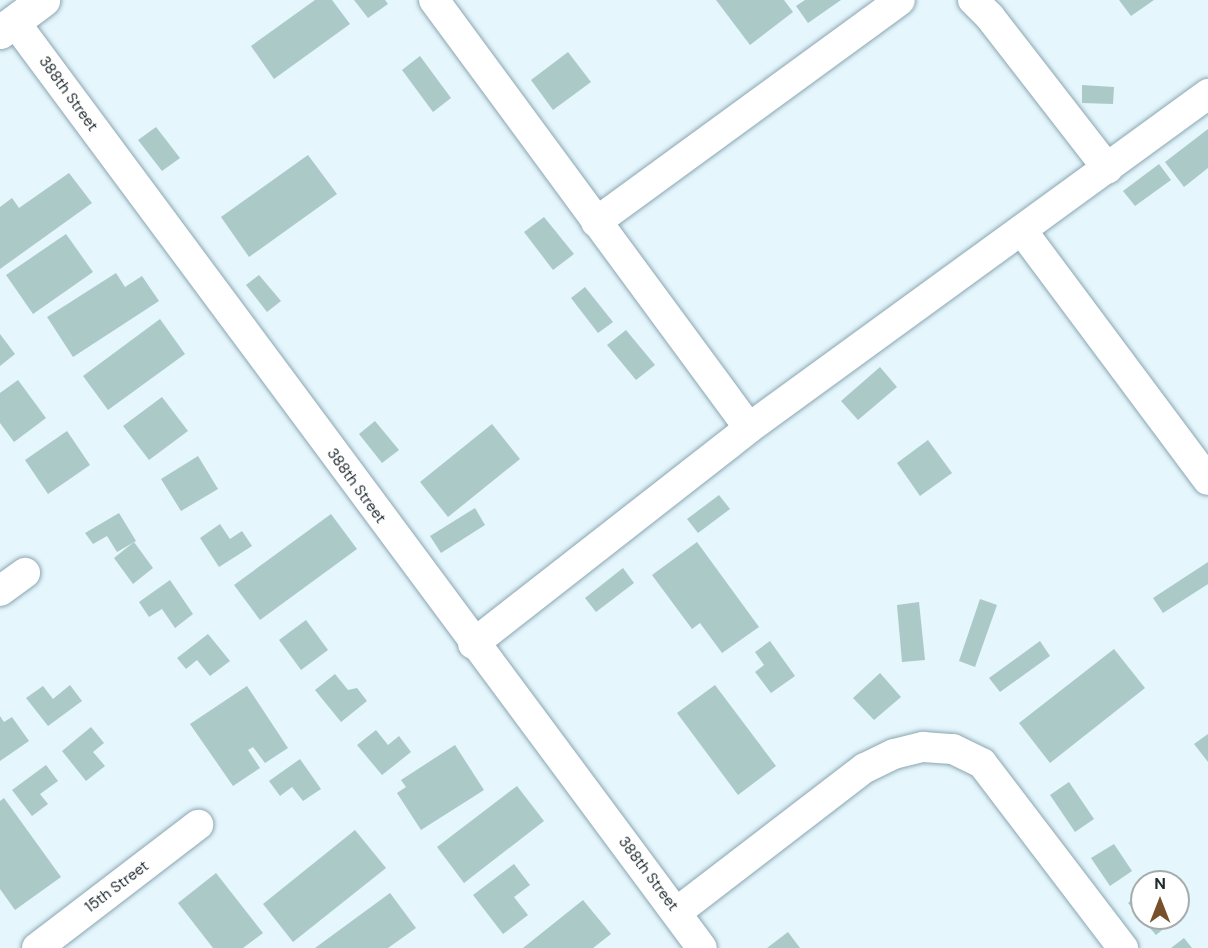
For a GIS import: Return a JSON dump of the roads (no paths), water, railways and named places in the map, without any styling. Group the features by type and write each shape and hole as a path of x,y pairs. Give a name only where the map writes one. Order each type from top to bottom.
{"street":[{"path":"7,27 43,0"},
{"path":"434,0 749,428"},
{"path":"596,222 900,0"},
{"path":"973,0 990,17 1108,169"},
{"name":"388th Street","path":"7,27 702,948"},
{"path":"473,644 749,428 1023,232 1208,94"},
{"path":"1023,232 1208,480"},
{"path":"0,591 25,573"},
{"path":"677,912 865,768 894,754 933,748 953,749 982,763 1124,948"},
{"name":"15th Street","path":"37,948 198,825"}]}
